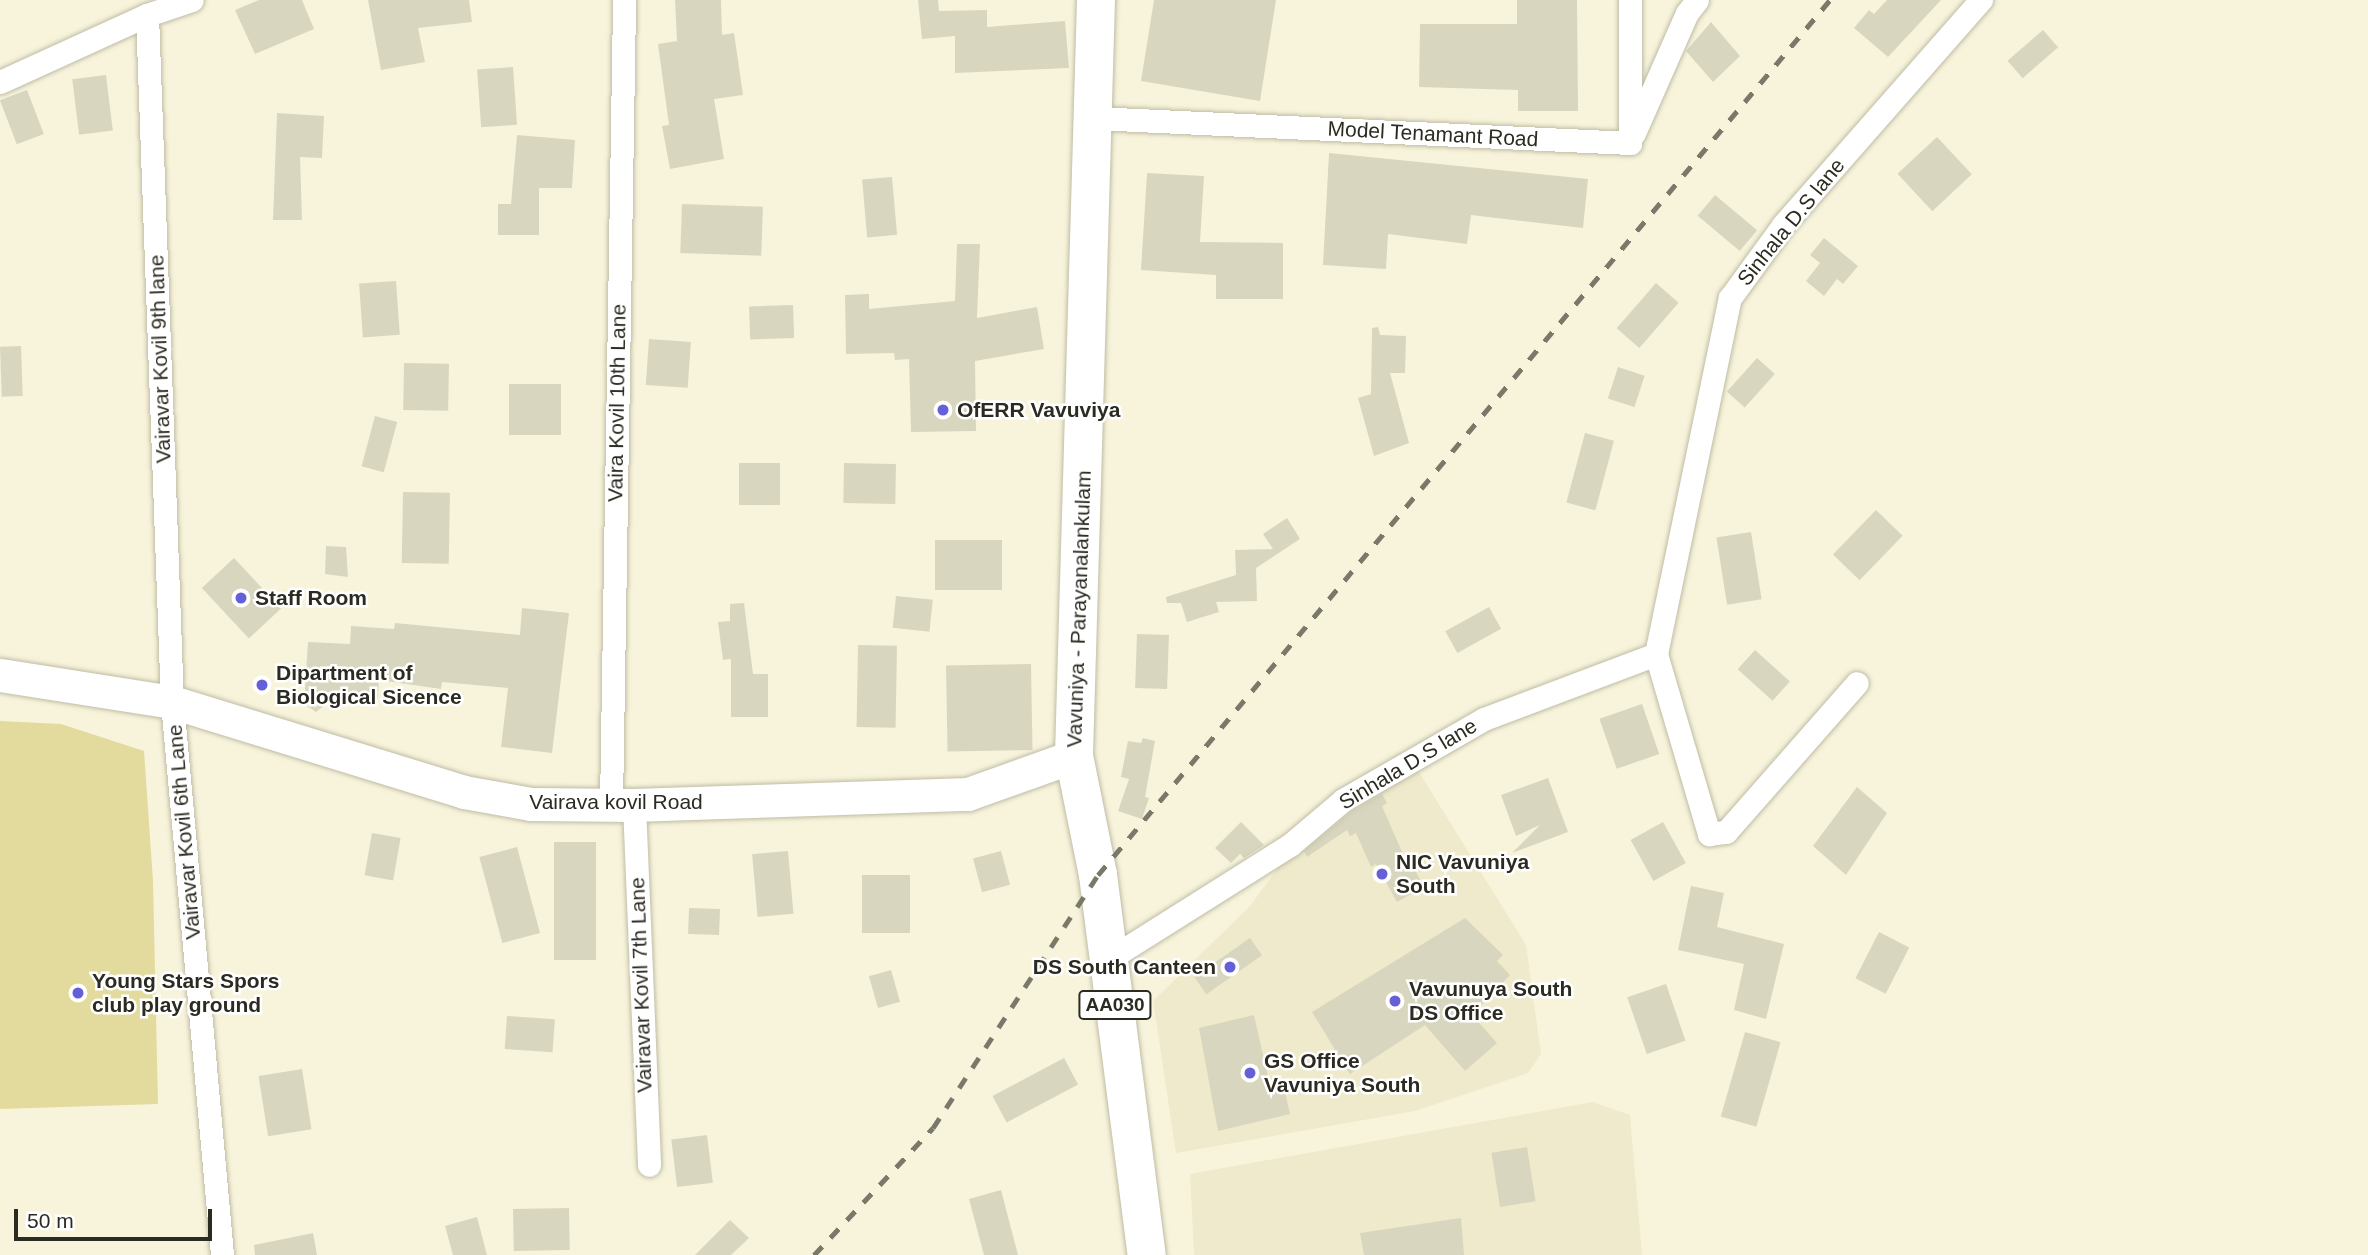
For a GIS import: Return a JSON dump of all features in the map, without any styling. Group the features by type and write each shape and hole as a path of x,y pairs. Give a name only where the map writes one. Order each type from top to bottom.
{"highway":[{"name":"Vavuniya - Parayanalankulam","path":"1096,0 1074,756 1110,959 1147,1255"}],"street":[{"path":"0,82 147,15 192,0"},
{"name":"Vaira Kovil 10th Lane","path":"622,805 624,0"},
{"path":"1630,0 1630,143"},
{"path":"1630,143 1697,0"},
{"name":"Sinhala D.S lane","path":"1857,683 1726,832 1709,834 1656,654 1730,298 1783,225 1981,0"},
{"name":"Vairavar Kovil 9th lane","path":"147,15 172,702"},
{"name":"Model Tenamant Road","path":"1094,118 1630,143"},
{"name":"Sinhala D.S lane","path":"1110,959 1290,845 1343,800 1484,719 1656,654"},
{"name":"Vairava kovil Road","path":"0,675 172,702 464,792 531,804 622,805 968,794 1074,756"},
{"name":"Vairavar Kovil 6th Lane","path":"172,702 222,1255"},
{"name":"Vairavar Kovil 7th Lane","path":"622,805 649,1165"}],"shaded area":[{"name":"Young Stars Spors club play ground","path":"0,721 61,724 144,751 153,881 158,1104 0,1109"},
{"path":"1414,764 1526,945 1541,1054 1528,1073 1415,1111 1176,1153 1153,1001 1250,906 1297,842"},
{"path":"1593,1102 1630,1115 1642,1255 1194,1255 1190,1174"}],"building":[{"path":"259,0 302,0 314,29 255,54 235,10"},
{"path":"368,0 469,0 472,22 418,28 425,62 381,70"},
{"path":"675,0 721,0 722,35 734,33 743,95 714,99 724,159 670,169 662,126 669,125 658,44 677,41"},
{"path":"918,0 938,0 939,11 987,10 987,27 1065,21 1069,68 955,73 955,36 922,39"},
{"path":"1154,0 1276,0 1260,101 1141,81"},
{"path":"1517,0 1577,0 1578,111 1518,111 1518,90 1419,87 1420,24 1517,24"},
{"path":"1887,0 1941,0 1888,57 1854,28 1869,10 1874,14"},
{"path":"1711,22 1740,56 1713,82 1686,51"},
{"path":"2043,30 2058,47 2023,78 2008,61"},
{"path":"513,67 517,125 481,127 477,70"},
{"path":"106,75 113,131 79,135 72,79"},
{"path":"27,90 44,134 17,144 0,100"},
{"path":"277,113 324,116 322,158 300,157 302,220 273,220"},
{"path":"517,135 575,140 572,188 539,188 539,235 498,235 498,204 511,204"},
{"path":"1937,137 1972,174 1932,211 1898,174"},
{"path":"1329,153 1588,179 1583,228 1471,215 1467,244 1388,234 1386,269 1323,265"},
{"path":"1147,173 1204,176 1200,242 1283,243 1283,299 1216,299 1216,275 1141,270"},
{"path":"892,177 897,235 867,237 862,180"},
{"path":"1715,195 1757,230 1740,251 1698,216"},
{"path":"682,204 763,207 761,256 680,253"},
{"path":"1824,238 1858,266 1843,284 1837,279 1824,296 1806,281 1820,263 1810,255"},
{"path":"957,244 980,244 977,318 1037,307 1044,349 975,361 976,431 911,432 909,359 895,360 894,353 846,354 845,295 869,294 869,309 955,301"},
{"path":"396,281 400,335 363,337 359,284"},
{"path":"1656,283 1679,303 1639,348 1617,328"},
{"path":"793,305 794,338 750,340 749,307"},
{"path":"1378,327 1380,335 1406,336 1405,373 1390,373 1409,443 1374,456 1358,398 1371,394 1372,328"},
{"path":"649,339 691,342 688,388 646,385"},
{"path":"21,346 23,396 2,397 0,347"},
{"path":"1757,358 1775,374 1745,408 1727,391"},
{"path":"404,363 449,364 448,411 403,410"},
{"path":"1618,367 1645,376 1634,407 1608,398"},
{"path":"509,384 561,384 561,435 509,435"},
{"path":"375,416 397,422 384,472 362,466"},
{"path":"1585,433 1614,441 1595,510 1566,503"},
{"path":"739,463 780,463 780,505 739,505"},
{"path":"844,463 896,464 895,504 843,503"},
{"path":"403,492 450,493 449,564 402,563"},
{"path":"1876,510 1903,536 1860,580 1833,555"},
{"path":"1287,518 1300,539 1256,568 1257,601 1216,602 1219,612 1187,622 1181,603 1167,603 1166,597 1236,575 1235,550 1273,549 1263,534"},
{"path":"1751,532 1762,599 1727,605 1716,537"},
{"path":"935,540 1002,540 1002,590 935,590"},
{"path":"326,546 346,547 348,577 325,574"},
{"name":"Staff Room","path":"234,558 281,608 249,638 202,588"},
{"path":"896,596 933,600 929,632 893,628"},
{"path":"744,603 753,674 768,674 768,717 731,717 731,659 723,660 718,622 730,621 730,604"},
{"path":"1489,607 1501,629 1457,653 1445,631"},
{"path":"522,608 569,613 552,753 501,747 508,688 442,682 441,689 379,680 378,699 335,697 316,712 304,704 308,642 350,644 351,626 394,629 395,623 520,635"},
{"path":"1137,634 1169,635 1167,689 1135,688"},
{"path":"858,645 897,646 896,728 857,727"},
{"path":"1755,650 1790,681 1773,701 1738,669"},
{"path":"1031,664 1033,750 948,751 946,665"},
{"path":"1642,704 1659,754 1617,769 1599,719"},
{"path":"1143,738 1155,741 1145,797 1149,798 1142,819 1118,811 1129,779 1121,777 1128,741 1141,743"},
{"path":"1548,778 1568,832 1512,853 1540,825 1516,836 1501,795"},
{"path":"1857,787 1887,813 1846,875 1813,846"},
{"path":"1382,794 1387,803 1382,806 1406,861 1409,859 1424,887 1397,902 1376,864 1371,867 1356,833 1350,836 1347,830 1307,857 1304,851 1351,812"},
{"path":"1241,822 1264,845 1244,858 1240,854 1231,863 1215,848"},
{"path":"1663,822 1686,863 1653,881 1631,840"},
{"path":"372,833 401,838 393,880 365,875"},
{"path":"554,842 596,842 596,960 554,960"},
{"path":"517,847 540,933 502,943 479,857"},
{"path":"788,851 793,914 758,917 752,854"},
{"path":"1001,851 1010,885 982,892 973,859"},
{"path":"862,875 910,875 910,933 862,933"},
{"path":"1691,886 1724,893 1717,927 1784,944 1766,1019 1734,1010 1744,964 1678,950"},
{"path":"689,908 720,909 719,935 688,934"},
{"name":"Vavunuya South DS Office","path":"1465,918 1503,955 1497,961 1510,975 1472,1015 1497,1043 1465,1071 1425,1025 1350,1074 1312,1012"},
{"path":"1879,932 1909,947 1886,994 1855,978"},
{"name":"DS South Canteen","path":"1250,938 1262,955 1206,994 1194,977"},
{"path":"891,970 900,1002 878,1008 869,976"},
{"path":"1666,984 1686,1041 1647,1054 1627,997"},
{"name":"GS Office Vavuniya South","path":"1254,1015 1270,1086 1283,1083 1290,1114 1218,1131 1199,1028"},
{"path":"507,1016 555,1019 553,1052 505,1049"},
{"path":"1745,1032 1781,1042 1756,1127 1721,1117"},
{"path":"1064,1058 1078,1084 1007,1123 992,1096"},
{"path":"302,1069 312,1129 268,1136 259,1076"},
{"path":"707,1135 713,1183 677,1187 671,1139"},
{"path":"1527,1147 1536,1201 1500,1207 1491,1153"},
{"path":"1001,1190 1018,1255 984,1255 969,1199"},
{"path":"569,1208 570,1250 514,1251 513,1209"},
{"path":"477,1217 487,1255 453,1255 445,1226"},
{"path":"1461,1218 1464,1255 1364,1255 1360,1233"},
{"path":"730,1220 749,1238 731,1255 695,1255"},
{"path":"313,1233 317,1255 255,1255 254,1245"}],"railway":[{"path":"814,1255 933,1128 1098,875 1830,0"}],"place":[{"name":"OfERR Vavuviya","path":"943,410"},
{"name":"Staff Room","path":"241,598"},
{"name":"Dipartment of Biological Sicence","path":"262,685"},
{"name":"NIC Vavuniya South","path":"1382,874"},
{"name":"DS South Canteen","path":"1230,967"},
{"name":"Young Stars Spors club play ground","path":"78,993"},
{"name":"Vavunuya South DS Office","path":"1395,1001"},
{"name":"GS Office Vavuniya South","path":"1250,1073"}]}
